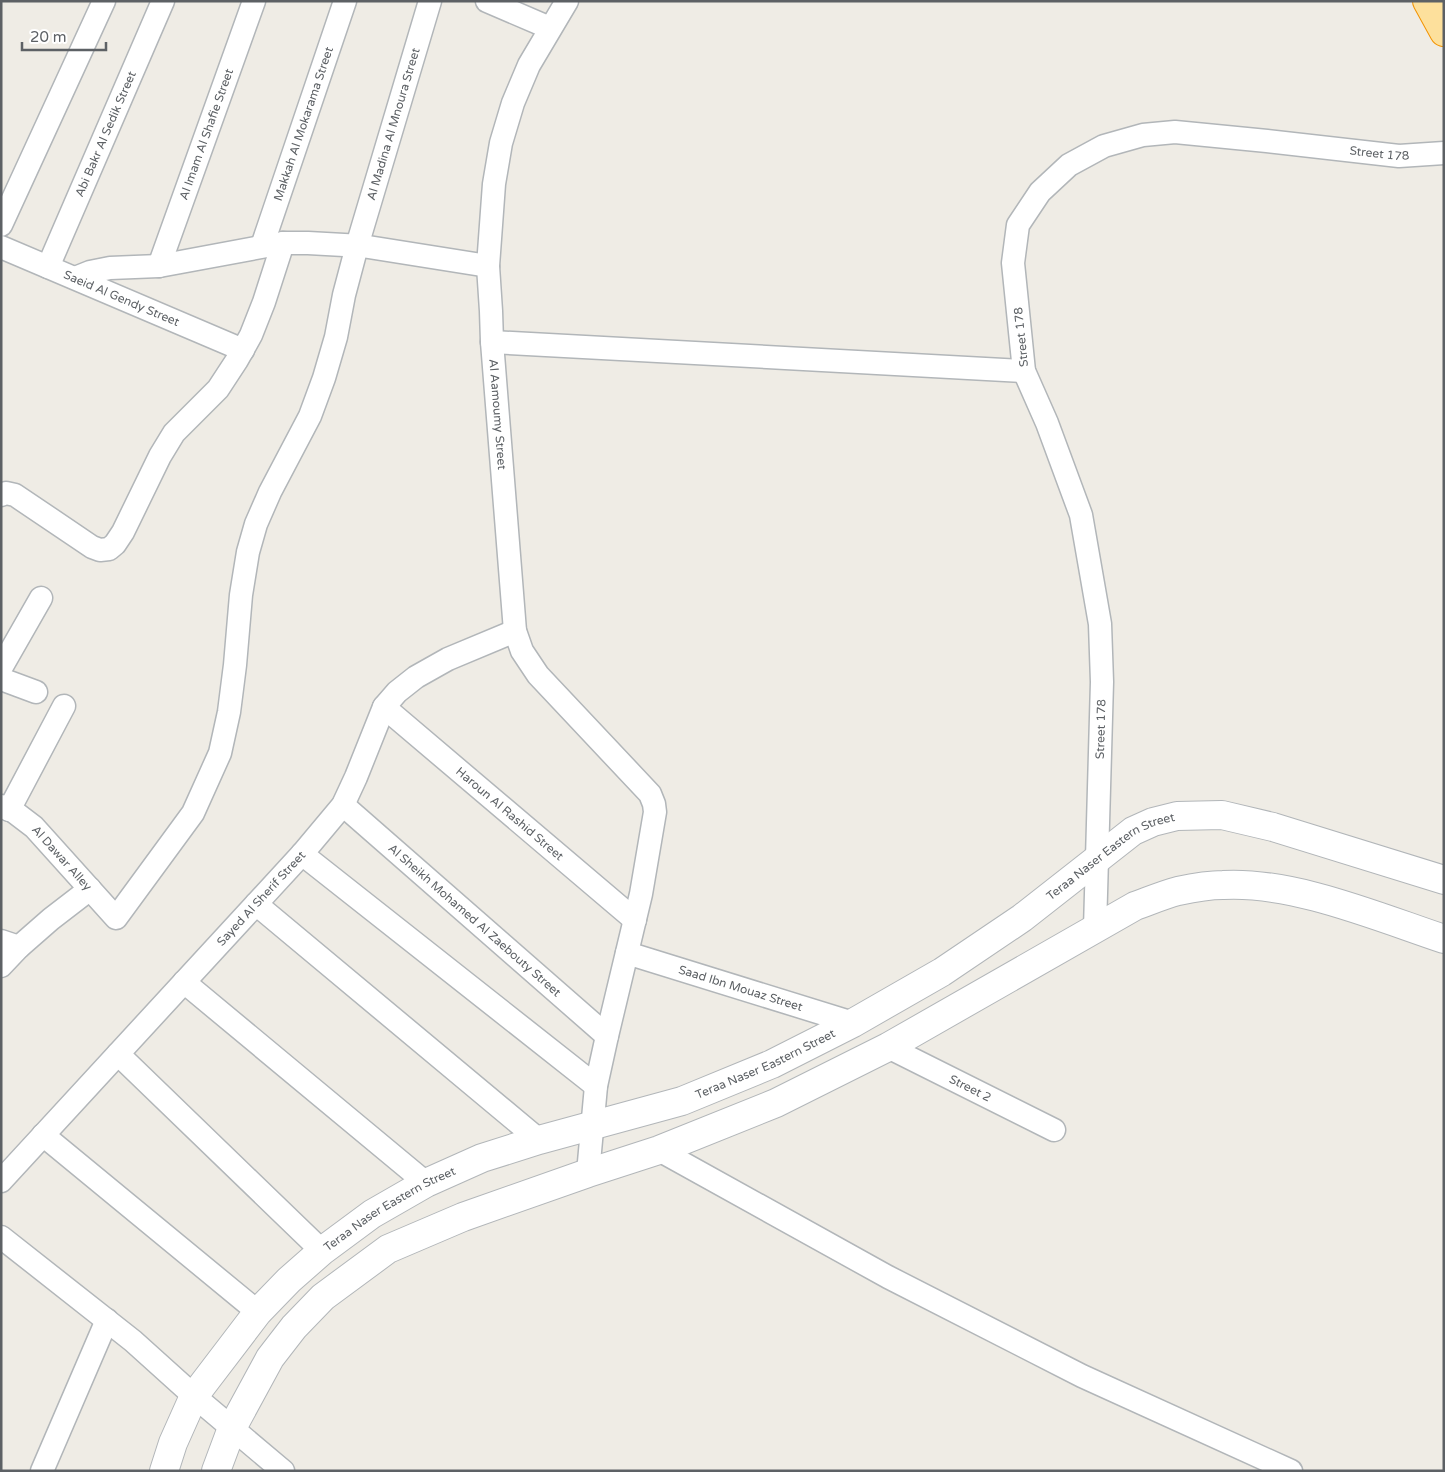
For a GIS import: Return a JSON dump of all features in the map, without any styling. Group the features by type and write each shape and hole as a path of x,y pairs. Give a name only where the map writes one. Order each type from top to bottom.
{"highway":[{"path":"1427,1 1444,32"}],"street":[{"path":"1,224 104,1"},
{"name":"Abi Bakr Al Sedik Street","path":"48,267 163,1"},
{"name":"Al Imam Al Shafie Street","path":"159,266 254,1"},
{"name":"Makkah Al Mokarama Street","path":"1,495 6,493 15,495 92,547 100,550 109,549 115,544 123,532 160,456 174,433 218,389 251,335 264,302 273,245 345,1"},
{"name":"Al Madina Al Mnoura Street","path":"116,918 193,813 220,753 229,712 241,595 248,552 256,524 270,492 310,416 324,378 336,337 344,295 357,246 430,1"},
{"path":"487,1 550,28"},
{"name":"Al Aamoumy Street","path":"567,1 529,64 513,103 501,143 494,184 488,266 492,342 515,631 522,651 538,675 650,794 655,812 635,920"},
{"name":"Street 178","path":"1095,929 1102,682 1100,624 1081,515 1047,423 1024,371 1014,262 1018,226 1040,192 1069,165 1104,146 1143,135 1176,132 1399,156 1444,153"},
{"path":"75,278 90,272 110,268 159,266 273,245 308,243 357,246 488,266"},
{"name":"Saeid Al Gendy Street","path":"1,247 243,350"},
{"path":"492,342 1024,371"},
{"path":"1,668 41,598"},
{"name":"Sayed Al Sherif Street","path":"1,1180 302,854 343,805 384,707 397,692 416,677 448,659 515,631"},
{"path":"1,679 36,692"},
{"path":"6,811 64,706"},
{"name":"Haroun Al Rashid Street","path":"384,707 635,920"},
{"name":"Al Sheikh Mohamed Al Zaebouty Street","path":"343,805 607,1036"},
{"name":"Al Dawar Alley","path":"6,811 34,827 116,918"},
{"name":"Teraa Naser Eastern Street","path":"164,1471 173,1444 194,1396 258,1312 289,1280 322,1251 372,1214 426,1183 482,1158 682,1100 772,1064 853,1023 950,967 1022,918 1133,831 1153,822 1177,816 1222,815 1273,827 1444,880"},
{"path":"302,854 596,1086"},
{"path":"216,1471 232,1428 270,1358 294,1327 323,1297 388,1249 463,1217 659,1150 776,1103 888,1047 1134,906 1178,891 1223,885 1269,886 1351,907 1444,939"},
{"path":"1,966 10,944 51,919 90,889"},
{"path":"256,904 539,1140"},
{"path":"588,1173 596,1086 635,920"},
{"name":"Saad Ibn Mouaz Street","path":"627,953 853,1023"},
{"path":"184,982 426,1183"},
{"name":"Street 2","path":"888,1047 1054,1130"},
{"path":"118,1054 322,1251"},
{"path":"43,1135 258,1312"},
{"path":"659,1150 888,1277 1073,1372 1290,1471"},
{"path":"1,1237 134,1341 194,1396 283,1471"},
{"path":"42,1471 107,1320"}]}
